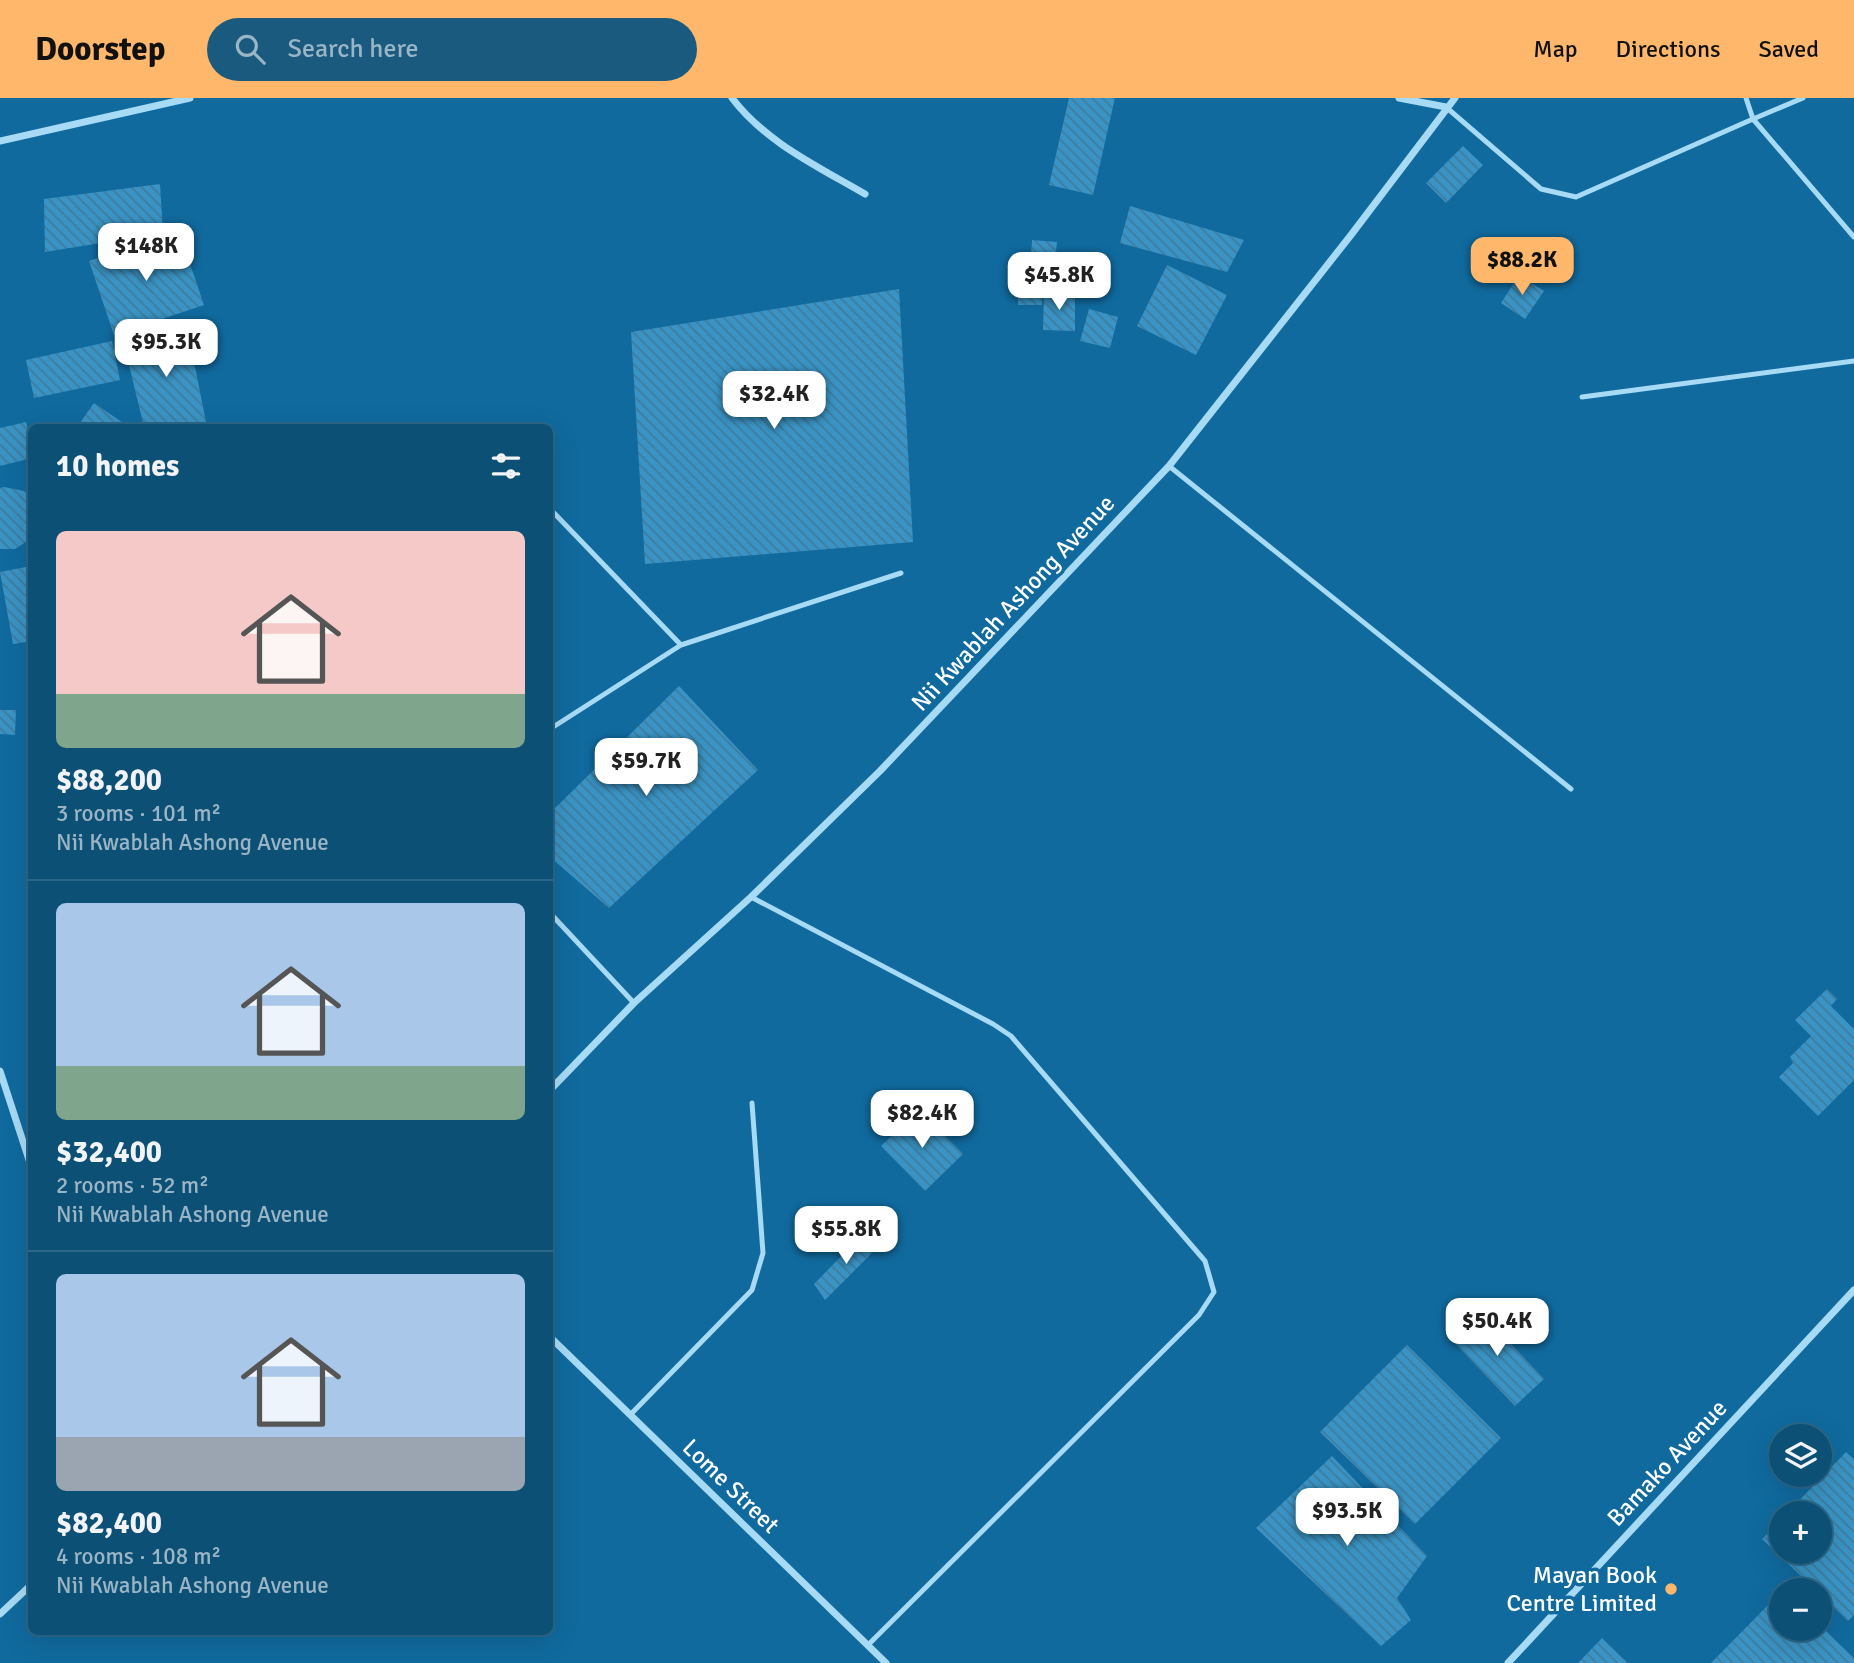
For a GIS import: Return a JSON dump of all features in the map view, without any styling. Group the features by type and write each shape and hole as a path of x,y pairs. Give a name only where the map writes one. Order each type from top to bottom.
{"street":[{"path":"0,141 190,98"},
{"path":"732,98 780,143 865,194"},
{"path":"1399,98 1446,107"},
{"name":"Nii Kwablah Ashong Avenue","path":"553,1087 634,1003 751,897 880,771 1169,466 1454,98"},
{"path":"0,1071 28,1157"},
{"name":"Bamako Avenue","path":"1508,1663 1854,1290"},
{"name":"Lome Street","path":"553,1340 886,1663"},
{"path":"0,1614 28,1588"}],"lane":[{"path":"1746,98 1753,120 1854,237"},
{"path":"1446,107 1541,189 1576,197 1803,98"},
{"path":"1582,397 1854,361"},
{"path":"1169,466 1571,789"},
{"path":"554,513 681,645"},
{"path":"553,727 681,645 901,573"},
{"path":"751,897 1011,1036 1205,1261 1214,1292 1199,1315 868,1645"},
{"path":"553,916 634,1003"},
{"path":"631,1415 752,1290 763,1253 752,1103"}],"building":[{"path":"1069,98 1115,98 1093,195 1049,185"},
{"path":"1463,146 1483,165 1446,203 1426,183"},
{"path":"160,184 163,233 45,252 44,199"},
{"path":"1130,206 1244,240 1227,272 1120,243"},
{"path":"179,231 204,305 114,335 89,261"},
{"path":"1032,240 1057,242 1055,260 1031,258"},
{"path":"1167,265 1227,295 1196,355 1137,326"},
{"path":"1019,275 1043,275 1042,305 1018,305"},
{"path":"1519,275 1544,291 1525,319 1501,303"},
{"path":"899,289 913,542 645,564 631,332"},
{"path":"1044,293 1075,294 1075,331 1043,330"},
{"path":"1089,309 1118,317 1110,348 1080,341"},
{"path":"187,326 206,424 143,424 123,340"},
{"path":"112,341 120,380 34,398 26,360"},
{"path":"94,403 125,424 79,424"},
{"path":"26,422 28,459 0,466 0,428"},
{"path":"0,488 24,491 28,494 28,541 15,549 0,549"},
{"path":"26,567 28,642 13,644 0,572"},
{"path":"679,686 758,770 609,908 553,860 553,810"},
{"path":"0,710 16,710 15,735 0,734"},
{"path":"1827,989 1837,999 1831,1006 1854,1029 1854,1080 1818,1116 1779,1077 1793,1063 1790,1057 1811,1036 1795,1020"},
{"path":"919,1110 963,1154 925,1191 881,1146"},
{"path":"863,1234 879,1246 825,1300 814,1284"},
{"path":"1479,1310 1544,1379 1515,1406 1450,1338"},
{"path":"1407,1345 1501,1438 1415,1524 1320,1432"},
{"path":"1846,1452 1854,1459 1854,1615 1848,1621 1832,1606 1832,1578 1803,1578 1788,1564 1832,1564 1832,1501 1799,1501 1812,1487 1832,1487 1832,1466"},
{"path":"1332,1456 1427,1556 1397,1598 1411,1620 1381,1646 1256,1528"},
{"path":"1769,1532 1769,1546 1762,1539"},
{"path":"1769,1604 1769,1641 1832,1641 1832,1637 1854,1658 1854,1663 1711,1663"},
{"path":"1602,1638 1628,1663 1578,1663"}],"place":[{"name":"Mayan Book Centre Limited","path":"1671,1589"}]}
